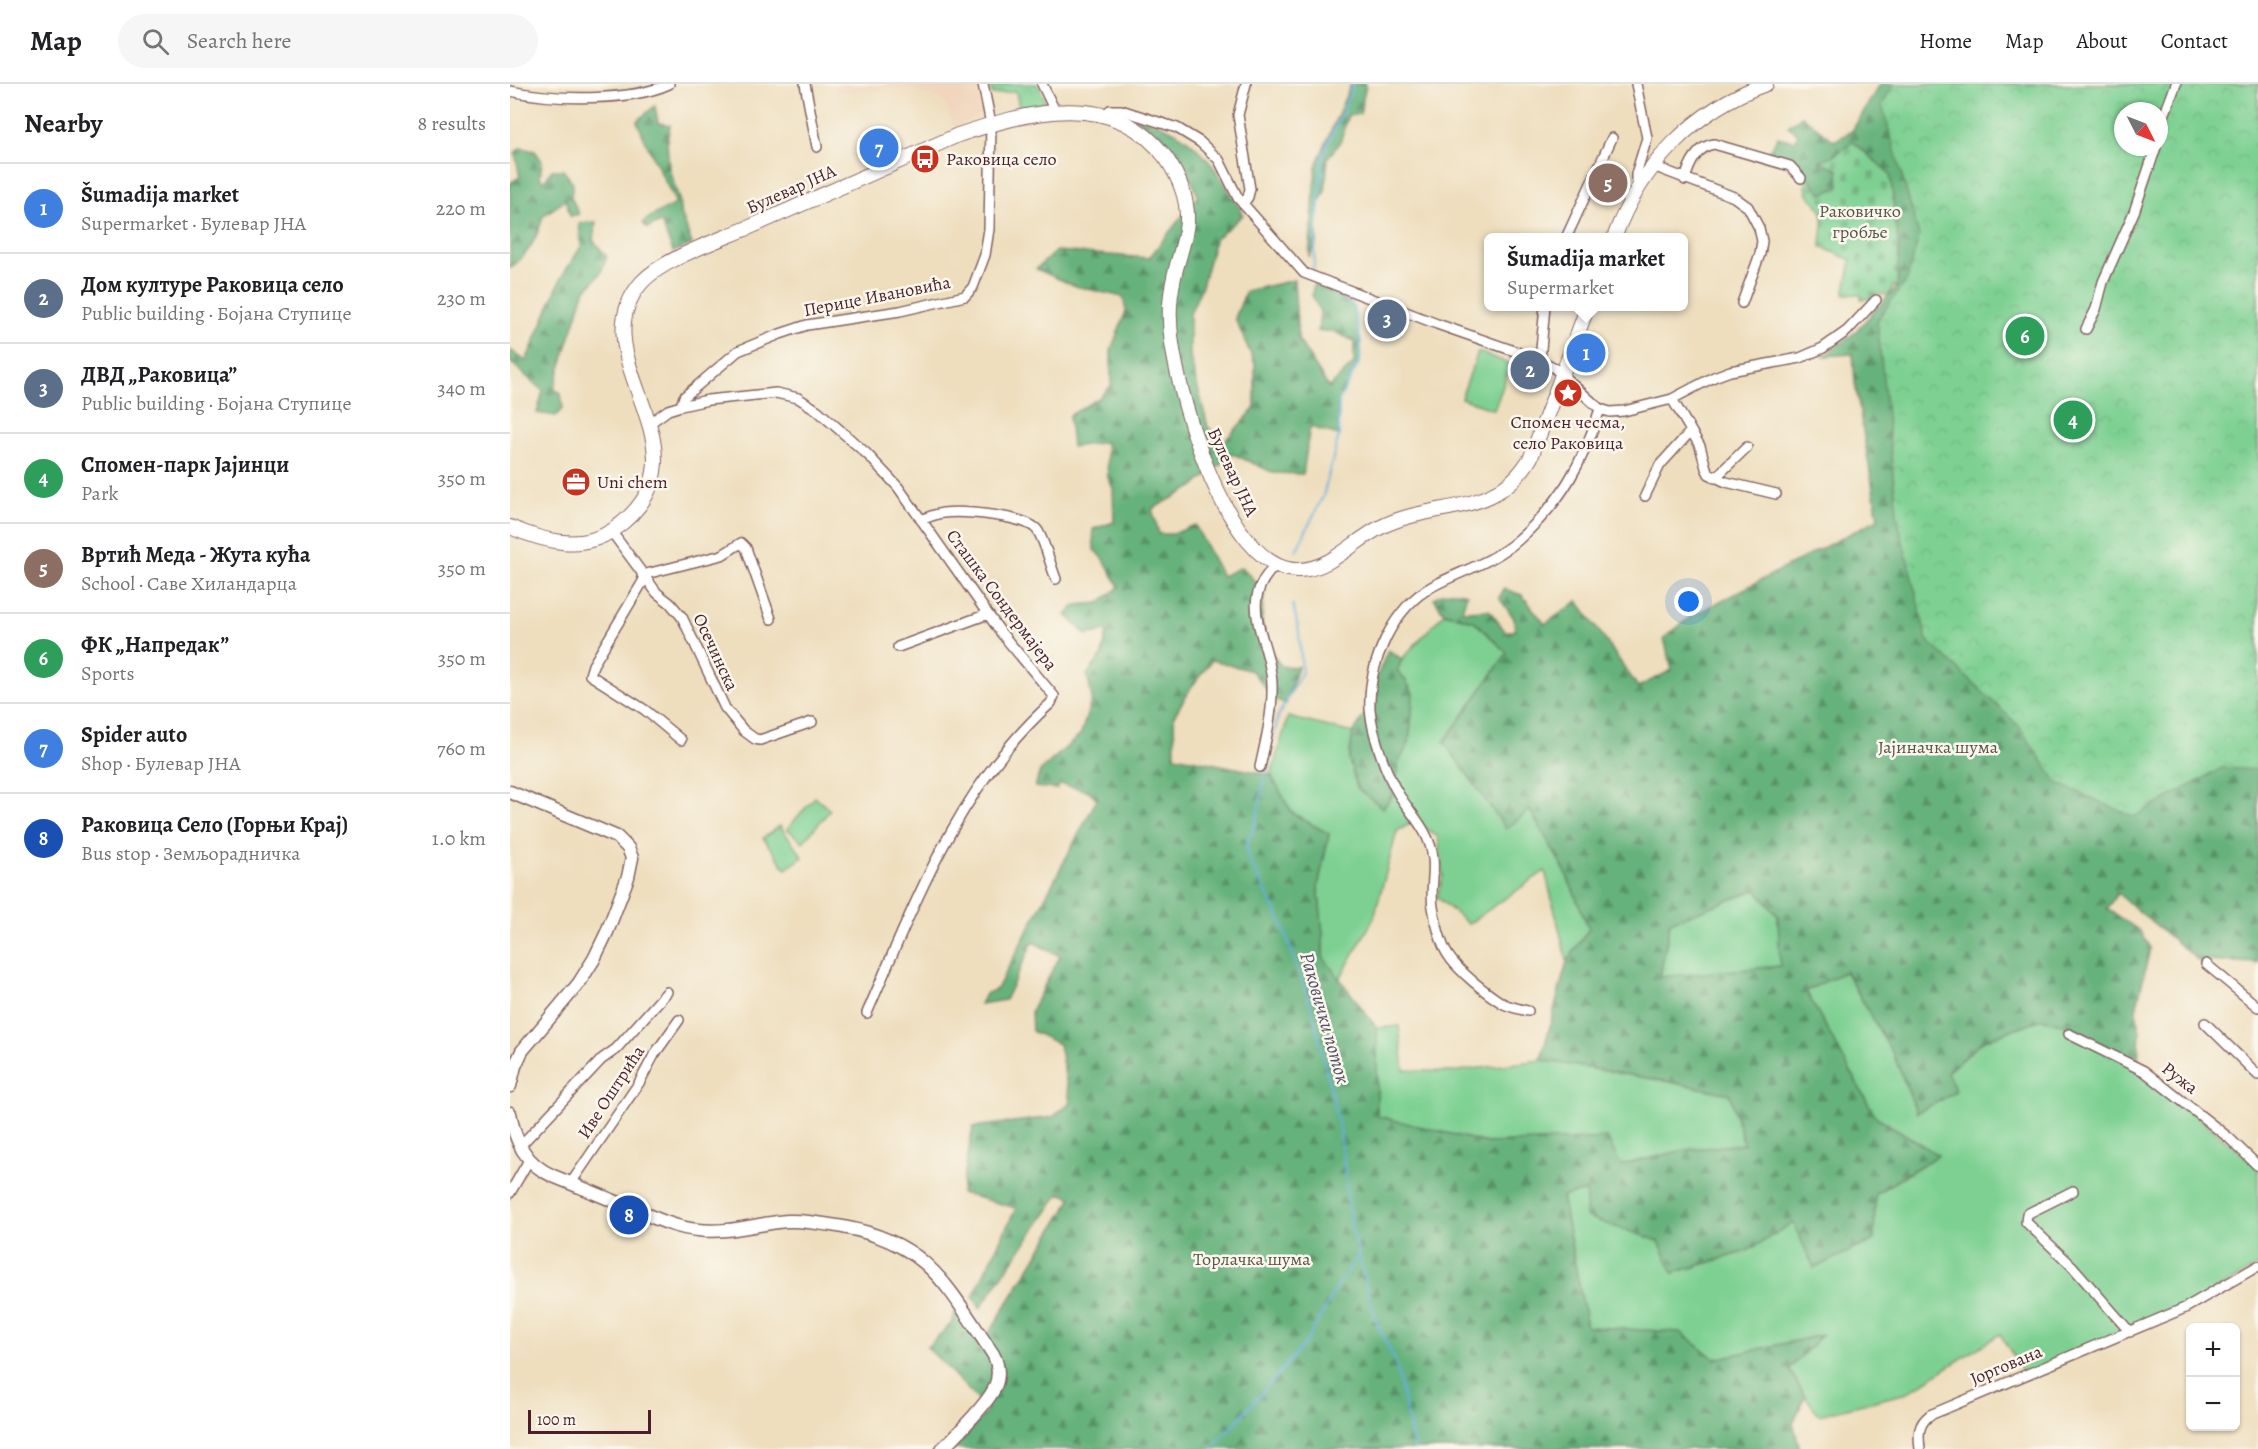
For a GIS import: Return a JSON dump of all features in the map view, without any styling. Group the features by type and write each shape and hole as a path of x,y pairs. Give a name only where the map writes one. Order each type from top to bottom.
{"main road":[{"path":"1616,233 1623,214 1640,185 1653,166 1680,136 1699,119 1741,94 1766,84"},
{"name":"Булевар ЈНА","path":"611,531 634,512 647,492 654,469 656,451 650,423 629,367 623,336 627,307 631,298 647,278 668,263 958,135 991,124 1055,111 1104,115 1128,124 1146,136 1168,162 1184,190 1187,220 1173,282 1170,319 1171,339 1179,377 1194,436 1219,493 1247,542 1257,553 1275,566"},
{"path":"1275,566 1293,570 1327,562 1370,533 1391,522 1481,501 1516,478 1531,457 1586,311"},
{"path":"510,527 545,540 564,543 592,540 611,531"}],"street":[{"path":"510,91 561,97 600,96 640,94 669,84"},
{"path":"805,84 817,147"},
{"path":"983,84 991,124"},
{"path":"1042,84 1055,111"},
{"path":"1243,204 1250,189 1238,115 1246,84"},
{"path":"1636,84 1647,138 1636,174 1640,185"},
{"path":"2168,104 2175,84"},
{"path":"1104,115 1110,110 1121,110 1165,123 1188,134 1218,160 1234,192 1243,204 1298,267 1307,274 1540,360 1562,375 1600,409 1610,412 1624,411 1672,399 1730,371 1800,358 1823,348 1847,331 1876,300"},
{"name":"Перице Ивановића","path":"650,423 668,410 681,406 684,397 744,347 807,325 900,311 965,296 969,293 985,255 989,229 991,124"},
{"path":"1568,233 1612,138"},
{"path":"1685,180 1689,167 1698,154 1704,147 1714,144 1790,166 1801,178"},
{"path":"2086,329 2096,309 2103,282 2134,212 2153,156"},
{"path":"1653,166 1748,207 1761,235 1760,254 1742,303"},
{"path":"1540,360 1545,311"},
{"name":"Сташка Сондермајера","path":"681,406 708,400 777,393 798,398 817,410 867,454 898,487 988,614 1052,692 1053,700 1002,754 964,810 929,875 867,1013"},
{"path":"1672,399 1700,446 1707,471 1715,478 1776,494"},
{"path":"1528,1011 1504,1004 1466,974 1448,955 1433,906 1434,865 1430,842 1393,785 1387,770 1371,716 1372,685 1377,662 1389,635 1412,602 1435,585 1480,564 1511,546 1554,503 1580,464 1600,409"},
{"path":"1645,496 1660,465 1690,432"},
{"path":"1715,478 1747,447"},
{"path":"921,520 943,513 966,512 1014,519 1031,526 1038,531 1056,579"},
{"name":"Осечинска","path":"611,531 657,593 682,617 725,708 744,730 755,739 764,739 812,722"},
{"path":"681,740 645,710 590,675 593,665 644,577 722,555 741,543 746,549 771,619"},
{"path":"1260,767 1266,741 1272,683 1256,609 1257,591 1263,578 1275,566"},
{"path":"898,647 988,614"},
{"path":"510,792 612,834 628,848 632,858 616,912 598,953 579,983 522,1051 510,1086"},
{"path":"2206,964 2258,1007"},
{"path":"520,1146 602,1059 623,1042 667,992"},
{"name":"Иве Оштрића","path":"571,1183 679,1020"},
{"path":"2205,1023 2258,1075"},
{"name":"Ружа","path":"2069,1034 2144,1071 2229,1138 2258,1166"},
{"path":"510,1113 520,1146 529,1161 543,1172 678,1227 709,1231 790,1221 817,1223 876,1235 915,1254 945,1284 993,1354 998,1365 998,1383 993,1395 942,1449"},
{"path":"510,1193 529,1161"},
{"path":"2073,1191 2033,1209 2027,1214 2026,1222 2072,1266 2130,1332"},
{"name":"Јоргована","path":"1920,1449 1918,1437 1920,1425 1930,1415 2185,1308 2258,1266"}],"shaded area":[{"path":"834,84 978,84 986,112 955,128 945,105 932,95 908,89 887,88 836,93"},
{"path":"1607,154 1626,163 1618,180 1628,185 1621,200 1613,197 1609,207 1587,197"}],"green space":[{"path":"990,84 1037,84 1048,105 1019,108 1016,91 992,95"},
{"path":"1351,84 1366,84 1360,114 1348,115 1340,143 1328,157 1325,191 1318,205 1317,242 1309,257 1316,166"},
{"path":"1880,84 2180,84 2166,102 2114,102 2114,110 2020,103 2137,221 2258,84 2258,963 2199,961 2117,893 2107,909 2140,931 2150,948 2136,1010 2140,1032 2138,1063 2068,1026 2042,1019 1984,1040 1947,1072 1956,1092 1917,1113 1894,1056 1846,971 1806,991 1875,1116 1938,1155 1875,1194 1874,1240 1814,1268 1793,1223 1747,1251 1673,1273 1659,1241 1586,1217 1586,1191 1562,1197 1587,1327 1680,1332 1715,1359 1822,1335 1789,1369 1805,1396 1793,1423 1800,1449 955,1449 988,1410 927,1347 953,1322 956,1300 982,1341 1072,1198 1060,1193 980,1308 973,1296 1016,1208 961,1193 973,1127 1053,1117 1070,1102 1059,1044 1032,1031 1031,1011 1060,956 1033,942 1005,1000 980,1004 985,994 997,989 1097,799 1089,791 1060,784 1057,789 1035,787 1040,771 1081,734 1092,698 1087,675 1102,655 1107,631 1086,635 1066,615 1076,605 1099,603 1119,587 1103,558 1094,550 1093,529 1114,522 1113,488 1108,478 1106,442 1072,447 1069,416 1099,398 1111,386 1111,350 1126,311 1123,297 1075,286 1036,269 1056,251 1149,258 1198,196 1176,151 1161,136 1137,121 1138,118 1165,127 1190,142 1211,164 1243,215 1215,239 1202,286 1190,314 1190,357 1208,427 1223,443 1255,408 1255,364 1235,318 1246,291 1294,280 1298,339 1329,388 1354,363 1354,341 1333,331 1318,331 1320,312 1312,295 1314,284 1353,305 1361,342 1360,361 1339,400 1339,435 1310,427 1303,474 1274,473 1233,454 1193,487 1152,509 1159,534 1173,534 1195,525 1222,576 1242,567 1264,591 1261,637 1281,666 1298,667 1286,704 1274,699 1252,671 1212,660 1190,689 1174,716 1175,756 1271,775 1292,813 1329,834 1318,886 1323,957 1377,1028 1377,1116 1487,1143 1607,1138 1621,1165 1685,1150 1744,1144 1730,1094 1541,1060 1567,961 1589,929 1565,871 1530,810 1506,829 1444,742 1507,653 1474,621 1444,613 1434,598 1450,592 1467,594 1462,611 1489,610 1505,631 1515,631 1514,618 1499,598 1504,589 1522,595 1545,624 1578,601 1638,687 1672,670 1664,638 1692,616 1878,519 1855,383 1853,354 1824,356 1854,333 1897,287 1899,249 1890,174 1853,142 1835,155 1820,161 1838,169 1839,187 1822,194 1797,163 1767,153 1778,137 1795,141 1798,134 1788,126 1802,116 1834,141 1852,131","holes":["1756,890 1778,916 1780,966 1660,977 1670,922"]},
{"path":"1894,84 2258,84 2258,770 2222,768 2134,817 2057,783 2019,726 1927,640 1898,521 1877,320 1907,280 1919,236 1882,105"},
{"path":"655,106 658,123 670,125 667,142 669,169 692,244 673,252 661,222 647,228 643,223 676,203 637,121"},
{"name":"Раковичко гробље","path":"1853,142 1890,174 1899,249 1897,287 1893,286 1889,295 1874,294 1872,299 1861,299 1861,295 1844,294 1851,260 1821,247 1822,213 1808,195 1806,184 1807,175 1822,194 1839,187 1838,169 1820,161 1835,155"},
{"path":"520,148 535,151 542,161 540,177 544,181 552,170 563,170 573,183 571,197 579,214 570,216 566,200 543,216 531,245 510,268 510,183 520,177 515,153"},
{"path":"596,222 593,240 607,257 600,274 584,292 554,388 561,394 563,408 556,416 537,413 543,391 510,362 510,350 526,361 562,276 581,247 579,223"},
{"path":"1478,352 1511,364 1494,410 1461,398"},
{"path":"1444,613 1474,621 1507,653 1507,828 1529,809 1565,871 1589,929 1567,961 1545,871 1468,924 1437,897 1443,876 1438,837 1415,821 1397,831 1374,918 1339,980 1323,957 1318,886 1329,835 1292,813 1271,775 1288,717 1353,733 1349,759 1357,788 1383,807 1396,784 1398,763 1409,742 1405,679 1397,671 1402,659"},
{"path":"1388,650 1402,659 1397,671 1413,693 1409,743 1398,763 1393,796 1383,808 1357,788 1349,759 1353,733 1373,701 1375,681"},
{"path":"815,797 830,810 803,842 787,829"},
{"path":"780,826 803,857 786,869 763,838"},
{"path":"1756,890 1778,916 1781,966 1660,978 1670,922"},
{"path":"1845,971 1894,1056 1917,1113 1947,1072 1984,1040 2042,1019 2068,1026 2144,1071 2258,1167 2258,1266 2185,1308 2025,1375 2000,1334 1907,1393 1819,1415 1789,1369 1821,1335 1715,1359 1680,1332 1587,1327 1562,1196 1586,1191 1587,1217 1659,1241 1673,1273 1747,1251 1793,1222 1875,1194 1938,1155 1875,1116 1806,991"},
{"path":"1399,1026 1404,1070 1451,1072 1541,1060 1730,1094 1744,1144 1685,1150 1621,1165 1559,1141 1487,1143 1377,1116 1377,1028"}],"waterway":[{"name":"Раковички поток","path":"1313,274 1323,153 1343,112 1353,84"},
{"name":"Раковички поток","path":"1296,551 1323,496 1339,435 1339,400 1360,361 1361,342 1353,305 1325,285"},
{"name":"Раковички поток","path":"1293,605 1299,632 1302,672 1278,716 1255,826 1247,842 1247,855 1282,923 1314,1016 1340,1130 1351,1226 1375,1318 1395,1361 1415,1449"},
{"path":"1212,1449 1307,1341 1334,1292 1358,1256"}],"place":[{"name":"Spider auto","path":"879,148"},
{"name":"Раковица село","path":"925,159"},
{"name":"Вртић Меда - Жута кућа","path":"1608,183"},
{"name":"ДВД „Раковица”","path":"1387,319"},
{"name":"ФК „Напредак”","path":"2025,336"},
{"name":"Šumadija market","path":"1586,353"},
{"name":"Дом културе Раковица село","path":"1530,370"},
{"name":"Спомен чесма, село Раковица","path":"1568,393"},
{"name":"Спомен-парк Јајинци","path":"2073,420"},
{"name":"Uni chem","path":"576,482"},
{"name":"Раковица Село (Горњи Крај)","path":"629,1215"}],"park label":[{"name":"Јајиначка шума","path":"1938,747"},
{"name":"Торлачка шума","path":"1252,1259"}]}
